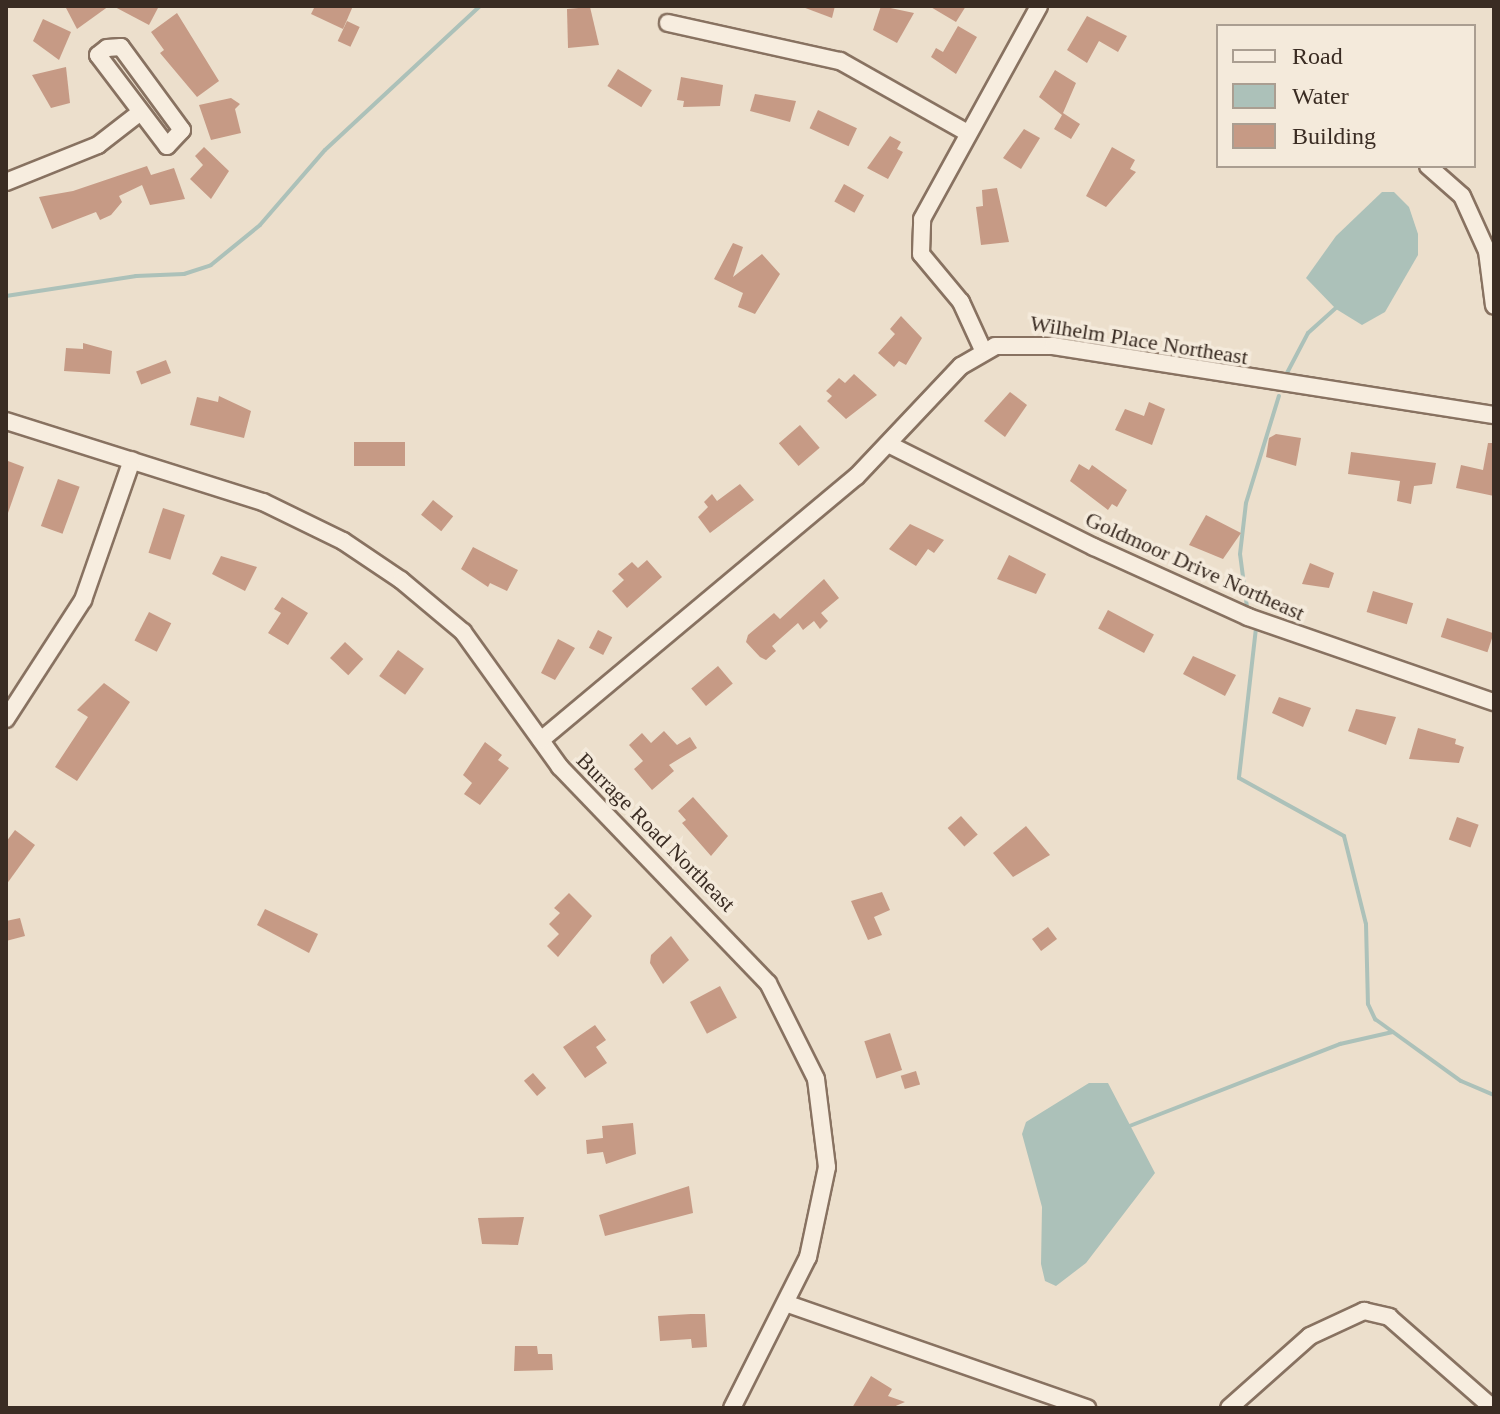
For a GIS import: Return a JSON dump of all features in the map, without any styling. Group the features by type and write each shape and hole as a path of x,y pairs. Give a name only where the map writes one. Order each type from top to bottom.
{"street":[{"path":"541,740 890,445 961,366 983,350 961,302 921,254 927,203 1039,6"},
{"path":"668,23 840,61 966,132"},
{"path":"121,47 182,130 167,146 138,114 98,55 107,48 121,47"},
{"path":"6,182 98,145 138,114"},
{"path":"1430,168 1462,196 1487,251 1494,306"},
{"name":"Wilhelm Place Northeast","path":"983,350 1006,344 1053,346 1494,415"},
{"name":"Burrage Road Northeast","path":"6,421 132,460 307,521 401,580 463,632 541,740 605,818 737,946 792,1021 816,1079 827,1167 817,1227 788,1304 732,1408"},
{"name":"Goldmoor Drive Northeast","path":"890,445 1094,547 1248,617 1494,702"},
{"path":"6,719 83,600 132,460"},
{"path":"788,1304 1087,1408"},
{"path":"1229,1408 1310,1336 1364,1311 1389,1317 1493,1408"}],"water":[{"path":"1382,192 1394,192 1409,207 1418,234 1418,255 1385,312 1362,325 1336,309 1306,278 1336,236"},
{"path":"1089,1083 1108,1083 1155,1173 1086,1263 1056,1286 1045,1281 1041,1264 1042,1207 1022,1134 1026,1122"}],"building":[{"path":"65,6 109,6 77,29"},
{"path":"113,6 159,6 149,25"},
{"path":"315,6 353,6 343,29 311,14"},
{"path":"800,6 835,6 832,18"},
{"path":"881,6 914,13 897,43 873,30"},
{"path":"929,6 966,6 956,22"},
{"path":"590,7 599,45 568,48 567,9"},
{"path":"177,13 219,81 197,97 160,53 164,50 151,32"},
{"path":"1087,16 1127,36 1118,52 1099,41 1087,63 1067,50"},
{"path":"43,19 71,32 59,60 33,41"},
{"path":"347,21 360,27 350,47 338,41"},
{"path":"958,26 977,37 956,74 931,57 936,48 943,52"},
{"path":"66,67 70,103 51,108 32,75"},
{"path":"618,69 652,90 641,107 607,86"},
{"path":"1055,70 1076,83 1063,113 1080,124 1071,139 1054,129 1062,115 1039,97"},
{"path":"681,77 723,85 720,106 683,107 684,101 677,100"},
{"path":"755,94 796,101 790,122 750,111"},
{"path":"231,98 240,104 235,109 241,133 211,140 199,105"},
{"path":"818,110 857,128 849,146 810,128"},
{"path":"1024,129 1040,138 1021,169 1003,158"},
{"path":"890,136 901,142 897,149 903,152 888,179 867,168"},
{"path":"204,147 229,171 211,199 190,179 203,165 195,156"},
{"path":"1112,147 1135,160 1130,169 1136,172 1106,207 1086,196"},
{"path":"147,166 151,175 174,168 185,199 150,205 142,185 119,196 122,202 111,215 100,220 96,212 52,229 39,197 73,191"},
{"path":"844,184 864,195 854,213 834,201"},
{"path":"997,188 1009,242 981,245 976,207 983,206 982,190"},
{"path":"733,243 743,247 733,277 762,254 780,274 755,314 738,307 743,293 714,279"},
{"path":"901,316 922,338 906,365 899,361 894,367 878,353 895,334 890,329"},
{"path":"83,343 112,351 110,374 64,371 66,348 83,349"},
{"path":"166,360 171,373 141,385 136,371"},
{"path":"854,374 877,395 846,419 827,401 832,396 826,391 839,378 845,383"},
{"path":"1010,392 1027,405 1005,437 984,421"},
{"path":"219,396 251,411 244,438 190,425 197,397 218,402"},
{"path":"1149,402 1165,409 1152,445 1115,430 1125,409 1144,416"},
{"path":"800,425 820,448 799,466 779,443"},
{"path":"1276,434 1301,438 1296,466 1266,457 1269,438"},
{"path":"354,442 405,442 405,466 354,466"},
{"path":"1488,443 1494,443 1494,496 1456,488 1461,465 1483,470"},
{"path":"1351,452 1436,463 1432,484 1414,486 1411,504 1397,501 1400,481 1348,474"},
{"path":"8,461 24,467 8,513 6,468"},
{"path":"1079,464 1089,470 1092,465 1127,490 1117,507 1112,504 1108,510 1070,481"},
{"path":"58,479 80,487 63,534 41,526"},
{"path":"740,484 754,500 710,533 698,517 708,507 704,502 712,494 717,501"},
{"path":"433,500 453,516 441,531 421,515"},
{"path":"163,508 185,515 170,560 148,553"},
{"path":"1206,515 1241,533 1223,559 1189,545"},
{"path":"910,524 944,540 934,553 928,549 916,566 889,549"},
{"path":"473,547 518,570 507,591 490,583 488,587 461,569"},
{"path":"1009,555 1046,574 1036,594 997,579"},
{"path":"221,556 257,567 245,591 212,574"},
{"path":"647,560 662,577 627,608 612,591 624,580 618,574 632,562 638,568"},
{"path":"1310,563 1334,573 1329,588 1302,584"},
{"path":"824,579 839,598 821,613 828,621 820,629 814,621 803,630 798,623 772,646 776,651 766,660 760,657 746,642 748,635 774,613 780,619"},
{"path":"1373,591 1413,603 1407,624 1367,612"},
{"path":"282,597 308,613 288,645 268,633 281,613 274,609"},
{"path":"1108,610 1154,634 1144,653 1098,629"},
{"path":"149,612 171,623 157,652 134,641"},
{"path":"1447,618 1494,633 1487,652 1441,637"},
{"path":"598,630 612,637 603,655 589,648"},
{"path":"558,639 575,648 555,680 541,673"},
{"path":"345,642 363,659 348,675 330,658"},
{"path":"398,650 424,669 405,695 379,676"},
{"path":"1193,656 1236,675 1225,696 1183,674"},
{"path":"718,666 733,684 706,706 691,688"},
{"path":"104,683 130,702 77,781 55,767 88,717 77,710"},
{"path":"1279,697 1311,708 1303,727 1272,713"},
{"path":"1356,709 1396,717 1386,745 1348,731"},
{"path":"1418,728 1456,739 1455,744 1464,747 1459,763 1409,759"},
{"path":"664,731 677,745 690,737 697,748 669,765 674,771 652,790 634,769 643,761 629,745 642,733 651,743"},
{"path":"485,742 502,755 498,760 509,768 480,805 464,794 472,783 463,775"},
{"path":"693,797 728,836 711,856 682,823 686,820 678,811"},
{"path":"961,816 978,835 964,847 948,828"},
{"path":"1457,817 1479,825 1470,847 1449,840"},
{"path":"1026,826 1050,855 1013,877 993,853"},
{"path":"15,830 35,845 6,885 6,842"},
{"path":"882,892 890,910 874,917 882,935 868,940 851,901"},
{"path":"569,893 592,916 558,957 547,946 559,934 549,924 560,913 554,908"},
{"path":"265,909 318,934 309,953 257,925"},
{"path":"20,918 25,936 6,941 6,921"},
{"path":"1048,927 1057,939 1041,951 1032,939"},
{"path":"671,936 689,960 663,984 650,963 651,955"},
{"path":"720,986 737,1018 707,1034 690,1002"},
{"path":"595,1025 606,1040 596,1047 607,1063 585,1078 563,1047"},
{"path":"890,1033 902,1070 876,1078 864,1041"},
{"path":"916,1071 920,1084 905,1089 901,1076"},
{"path":"533,1073 546,1088 537,1096 524,1081"},
{"path":"633,1123 636,1154 606,1164 603,1152 587,1154 586,1140 603,1138 602,1126"},
{"path":"689,1186 693,1213 605,1236 599,1215"},
{"path":"524,1217 518,1245 482,1244 478,1218"},
{"path":"705,1314 707,1347 692,1348 691,1339 660,1341 658,1316"},
{"path":"515,1346 537,1346 538,1354 552,1354 553,1370 514,1371"},
{"path":"871,1376 892,1389 888,1396 905,1402 891,1408 852,1408"}],"waterway":[{"path":"6,296 136,276 184,274 211,265 260,225 325,150 480,6"},
{"path":"1287,373 1308,333 1338,306"},
{"path":"1247,607 1240,554 1246,503 1279,396"},
{"path":"1256,628 1239,778 1344,836 1366,924 1368,1004 1375,1019 1461,1081 1494,1095"},
{"path":"1127,1127 1340,1044 1393,1032"}]}
